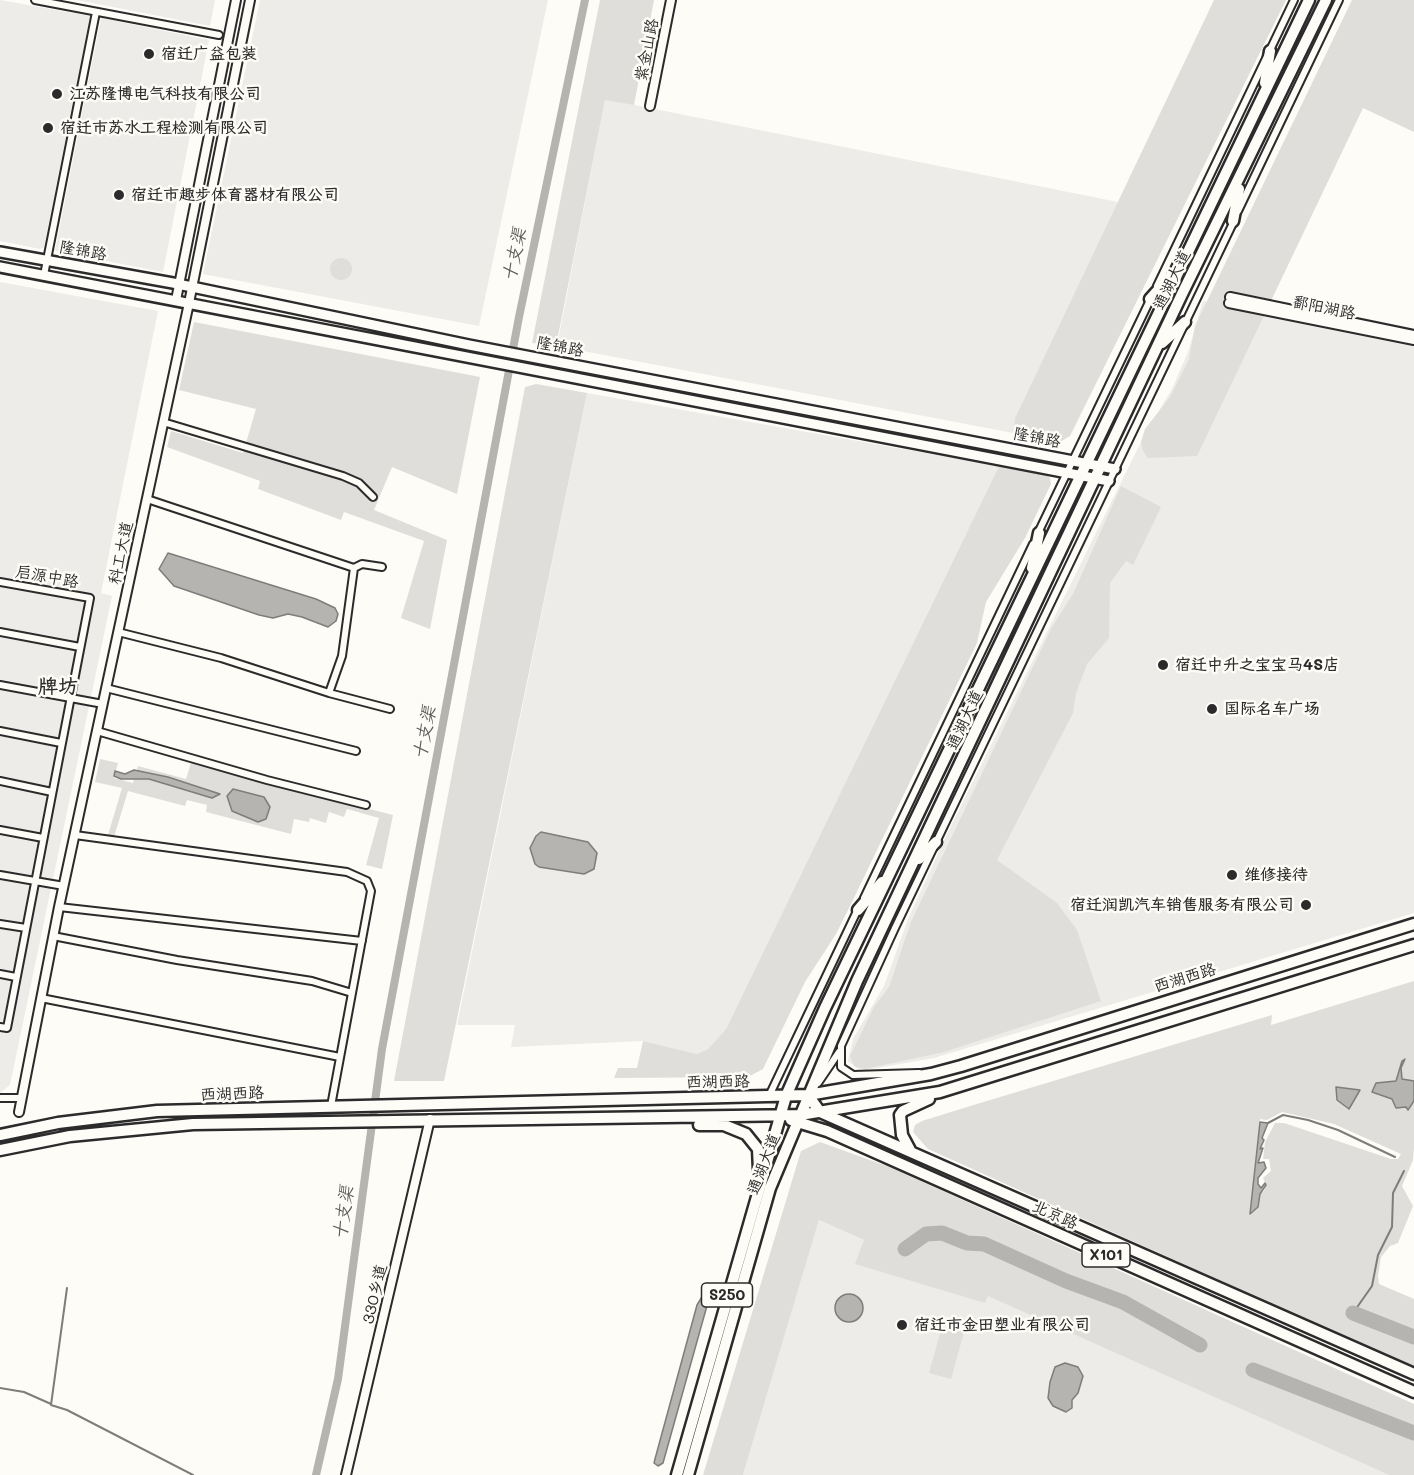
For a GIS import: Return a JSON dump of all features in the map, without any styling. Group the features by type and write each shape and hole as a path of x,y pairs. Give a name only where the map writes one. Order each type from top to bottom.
{"main road":[{"name":"通湖大道","path":"677,1475 786,1096 1309,0"},
{"name":"通湖大道","path":"688,1475 770,1188 857,981 1157,348 1326,0"},
{"path":"1263,96 1270,51"},
{"path":"1233,222 1241,177"},
{"name":"隆锦路","path":"0,252 180,284 469,345 1115,469"},
{"path":"1150,299 1185,260"},
{"name":"隆锦路","path":"0,267 467,355 1109,481"},
{"path":"1157,348 1185,322"},
{"path":"1028,585 1039,532"},
{"path":"912,866 936,842"},
{"path":"858,910 892,870"},
{"name":"西湖西路","path":"0,1135 58,1123 157,1111 808,1095 931,1074 1414,924"},
{"name":"西湖西路","path":"0,1150 70,1136 140,1128 430,1119 780,1116 798,1118 820,1112 923,1096 948,1089 1414,945"},
{"path":"910,1150 902,1135 900,1115 903,1111 948,1089"},
{"path":"808,1095 820,1112"},
{"name":"北京路","path":"820,1112 1414,1374"},
{"name":"北京路","path":"798,1118 1414,1392"},
{"path":"603,1119 633,1124 724,1125 736,1128 746,1134 758,1149 758,1187"}],"street":[{"path":"35,0 219,35"},
{"path":"176,300 236,0"},
{"name":"科工大道","path":"19,1112 59,906 164,422 250,0"},
{"name":"紫金山路","path":"650,106 671,0"},
{"path":"769,1096 1294,0"},
{"path":"808,1095 832,1065 842,1046 936,842 1339,0"},
{"path":"44,275 96,12"},
{"name":"鄱阳湖路","path":"1414,335 1230,300 1414,340"},
{"path":"164,422 343,476 359,483 373,497"},
{"path":"147,499 354,568 362,564 382,567"},
{"path":"329,693 342,656 354,568"},
{"name":"启源中路","path":"0,582 90,598 80,647"},
{"path":"0,632 80,647 7,1028 0,1027"},
{"path":"118,632 221,658 390,710"},
{"path":"0,685 103,704"},
{"path":"106,688 356,751"},
{"path":"0,731 62,742"},
{"path":"97,731 267,780 366,805"},
{"path":"0,781 52,792"},
{"path":"0,830 43,838"},
{"path":"75,835 360,876 367,881 371,891 331,1106"},
{"path":"0,875 64,886"},
{"path":"59,906 362,941"},
{"path":"0,924 26,928"},
{"path":"53,936 177,960 312,981 352,993"},
{"path":"0,974 16,977"},
{"path":"41,998 340,1057"},
{"path":"842,1046 841,1067 853,1075 905,1071 931,1074"},
{"path":"0,1098 18,1098"},
{"name":"330乡道","path":"346,1475 430,1119"}],"shaded area":[{"path":"0,0 90,16 44,247 40,249 0,241"},
{"path":"77,0 215,0 210,26"},
{"path":"260,0 548,0 479,326 203,274"},
{"path":"600,0 654,0 634,105 605,100 556,346 532,343"},
{"path":"1214,0 1286,0 1070,436 1060,442 1013,433 1015,418"},
{"path":"1352,0 1414,0 1414,132 1363,108 1197,456 1148,458 1141,442 1145,429 1170,397 1189,359 1195,326"},
{"path":"101,18 209,40 163,272 55,251"},
{"path":"605,99 1118,202 1015,418 1013,433 557,346"},
{"path":"341,258 349,261 352,269 349,277 341,280 333,277 330,269 333,261"},
{"path":"0,282 158,311 101,593 112,596 10,1085 0,1093"},
{"name":"国际名车广场","path":"1203,301 1414,344 1414,913 934,1058 866,1070 858,1069 848,1061 853,1039 884,986 908,919 946,836 1145,434 1172,389 1188,352"},
{"path":"194,322 480,377 457,494 392,467 374,510 447,540 430,629 401,618 424,541 344,512 341,520 258,489 260,481 167,447 171,431 243,453 256,409 179,390"},
{"path":"536,384 587,393 444,1081 394,1081 525,387"},
{"path":"587,393 999,466 726,1029 708,1049 697,1054 643,1041 511,1047 515,1025 457,1025"},
{"path":"999,466 1045,474 1050,478 1051,484 1025,538 986,602 977,643 836,934 805,982 763,1069 748,1077 614,1078 618,1068 637,1068 643,1041 697,1054 708,1049 726,1029"},
{"path":"1121,486 1161,507 1133,565 1126,561 1110,583 1109,638 1087,664 1076,693 1073,713 997,860 1057,903 1077,930 1101,1001 944,1052 865,1069 854,1066 850,1056 874,1007 889,987 911,922 1052,627 1073,594"},
{"path":"168,553 316,599 335,608 338,614 336,621 328,627 288,614 273,618 259,615 174,586 159,569"},
{"path":"100,759 118,763 114,778 133,783 138,766 186,779 191,763 393,815 382,869 366,865 379,818 347,809 344,817 329,812 326,823 310,818 309,822 294,819 291,834 206,812 207,805 187,800 185,806 128,791 114,837 108,835 122,788 95,782"},
{"path":"134,770 168,777 220,794 212,798 149,779 121,779 114,776 115,771 125,774"},
{"path":"233,789 264,797 270,807 266,819 258,822 232,811 227,796"},
{"path":"541,832 588,842 597,853 594,869 584,874 539,867 535,864 530,848 536,836"},
{"path":"1414,981 1414,1147 1413,1160 1402,1186 1413,1206 1398,1243 1390,1246 1381,1257 1378,1276 1379,1284 1414,1299 1414,1368 928,1149 913,1132 915,1125 922,1121 1272,1015 1271,1025","holes":["1282,1112 1334,1124 1401,1154 1398,1159 1391,1159 1284,1123 1275,1123 1265,1142 1263,1159 1269,1159 1271,1171 1263,1178 1266,1185 1264,1191 1260,1194 1250,1214 1260,1119 1267,1120"]},
{"path":"1405,1059 1401,1068 1402,1079 1414,1081 1414,1101 1408,1110 1406,1107 1396,1108 1392,1099 1372,1092 1376,1083 1396,1081 1402,1061"},
{"path":"1336,1087 1360,1090 1349,1109 1337,1100"},
{"path":"1260,1122 1268,1123 1262,1138 1264,1140 1260,1149 1263,1148 1258,1163 1264,1162 1266,1168 1258,1178 1258,1184 1261,1188 1265,1183 1266,1185 1260,1194 1258,1207 1250,1214"},
{"path":"820,1142 892,1168 1414,1404 1414,1475 1389,1475 988,1296 985,1303 855,1264 864,1240 819,1220 743,1475 703,1475 801,1151"},
{"path":"819,1220 1389,1475 743,1475"},
{"path":"706,1290 710,1290 710,1295 663,1463 658,1466 654,1463 697,1305"},
{"path":"849,1294 859,1298 863,1308 859,1318 849,1322 839,1318 835,1308 839,1298"},
{"path":"942,1326 964,1332 951,1379 929,1373"},
{"path":"1065,1363 1078,1367 1083,1376 1078,1393 1072,1400 1072,1408 1066,1412 1053,1406 1048,1398 1055,1367"}],"waterway":[{"name":"十支渠","path":"316,1475 338,1379 382,1049 519,317 585,0"},
{"path":"1268,1123 1283,1115 1308,1120 1338,1130 1395,1157"},
{"path":"1353,1313 1372,1286 1378,1255 1392,1227 1393,1193 1404,1171"},
{"path":"905,1249 926,1234 942,1233 967,1243 984,1244 1066,1281 1123,1302 1200,1345"},
{"path":"67,1288 51,1405 67,1410 193,1475"},
{"path":"1353,1313 1414,1337"},
{"path":"1253,1370 1414,1433"},
{"path":"0,1388 24,1392 51,1404"}],"place":[{"name":"宿迁广益包装","path":"149,54"},
{"name":"江苏隆博电气科技有限公司","path":"57,94"},
{"name":"宿迁市苏水工程检测有限公司","path":"48,128"},
{"name":"宿迁市趣步体育器材有限公司","path":"119,195"},
{"name":"宿迁中升之宝宝马4S店","path":"1163,665"},
{"name":"国际名车广场","path":"1212,709"},
{"name":"维修接待","path":"1232,875"},
{"name":"宿迁润凯汽车销售服务有限公司","path":"1306,905"},
{"name":"宿迁市金田塑业有限公司","path":"902,1325"}],"district":[{"name":"牌坊","path":"58,687"}]}
